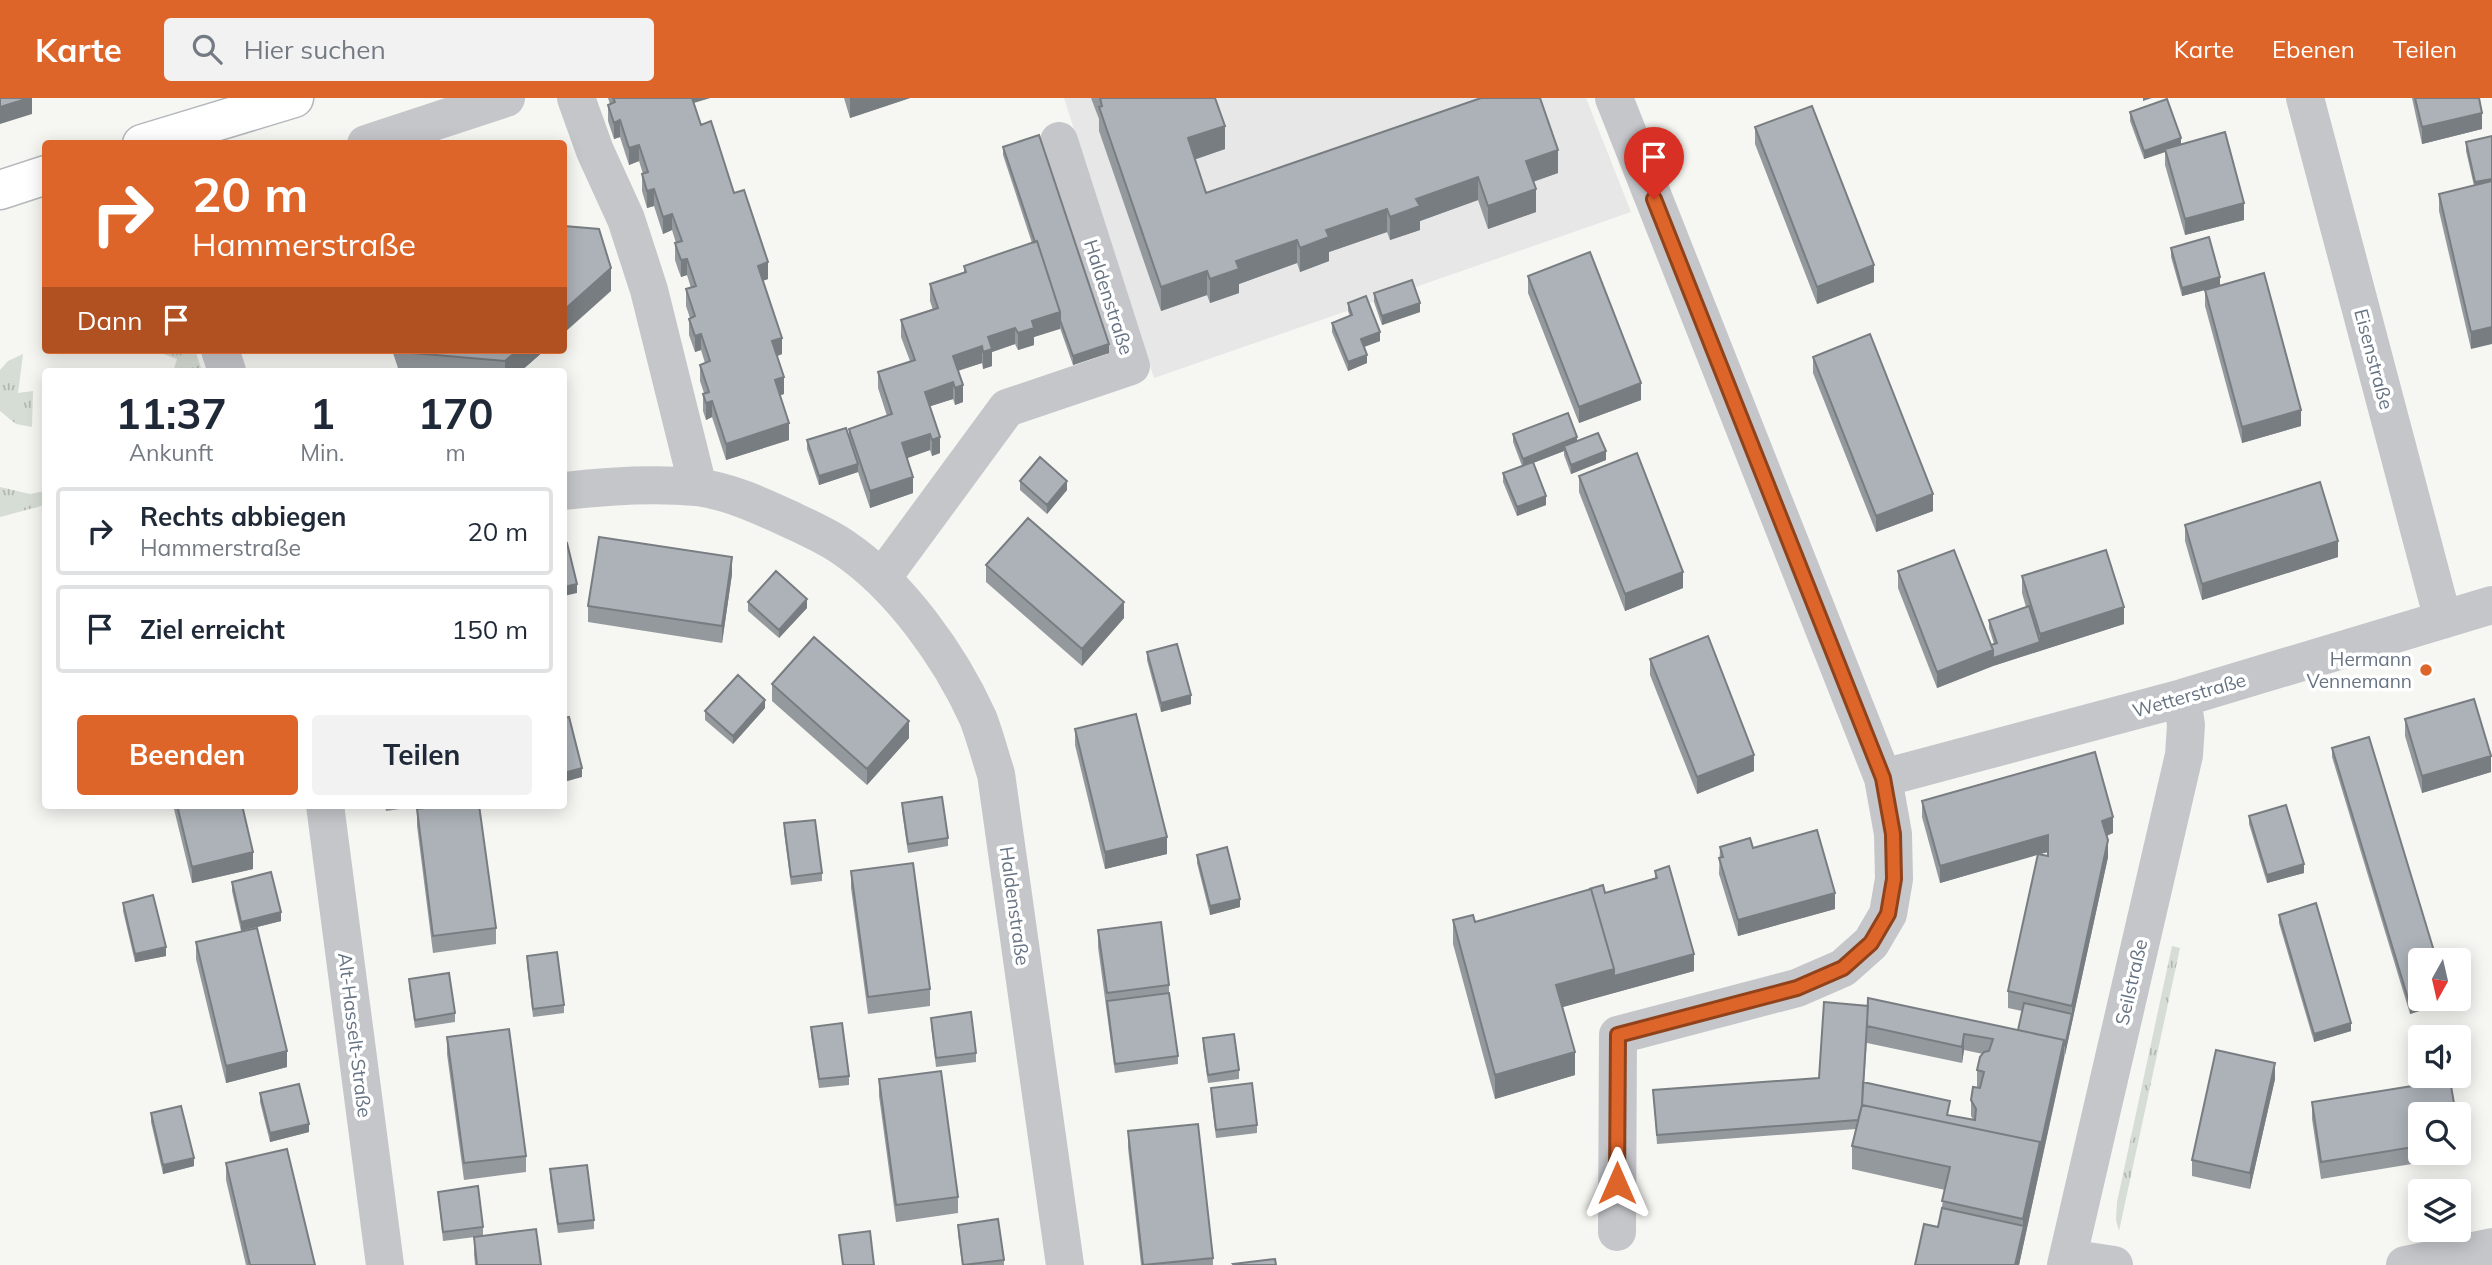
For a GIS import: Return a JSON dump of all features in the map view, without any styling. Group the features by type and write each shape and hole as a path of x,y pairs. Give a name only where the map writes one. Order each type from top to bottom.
{"main road":[{"path":"155,140 294,98"},
{"path":"0,190 42,176"}],"street":[{"path":"378,140 506,98"},
{"path":"561,98 574,141 567,142"},
{"path":"576,98 626,219 645,279 698,487"},
{"path":"1614,98 1883,778 1893,834 1894,879 1888,914 1871,943 1843,968 1797,988 1618,1035 1617,1232"},
{"name":"Eisenstraße","path":"2305,98 2443,620"},
{"name":"Haldenstraße","path":"882,578 1007,408 1131,366 1059,141"},
{"name":"Haldenstraße","path":"567,491 613,485 698,487 751,501 843,547 882,578 923,626 978,719 996,774 1065,1265"},
{"name":"Wetterstraße","path":"1883,778 2182,698 2492,605"},
{"name":"Seilstraße","path":"2067,1262 2184,755 2186,725 2182,698"},
{"name":"Alt-Hasselt-Straße","path":"327,809 386,1265"},
{"path":"2405,1265 2492,1247"},
{"path":"2067,1262 2114,1265"}],"shaded area":[{"path":"1064,98 1586,98 1631,212 1154,378"}],"green space":[{"path":"23,354 18,393 33,391 32,427 16,424 0,411 0,370 8,361"},
{"path":"164,354 196,354 201,368 174,368 177,359"},
{"path":"0,487 30,494 42,492 42,506 0,517"},
{"path":"2172,946 2180,948 2119,1231 2116,1220 2117,1202"}],"building":[{"path":"0,98 29,98 0,107"},
{"path":"613,98 692,98 701,125 711,121 734,193 744,190 768,262 758,266 782,338 772,341 784,377 775,380 789,423 726,444 712,401 706,403 703,394 709,392 700,365 710,361 701,334 695,336 689,319 695,316 686,289 696,286 687,259 681,260 675,243 682,241 672,214 663,217 654,189 647,191 642,174 648,172 639,145 629,148 620,120 614,123 608,105 615,102"},
{"path":"1100,98 1215,98 1225,126 1188,138 1206,193 1481,98 1540,98 1558,150 1526,161 1536,189 1488,206 1478,177 1416,199 1420,206 1390,217 1387,209 1326,230 1329,237 1300,248 1297,240 1236,261 1239,269 1210,279 1207,271 1161,287 1099,107 1102,106"},
{"path":"2415,98 2479,98 2482,113 2422,127"},
{"path":"2167,99 2181,138 2144,151 2130,112"},
{"path":"1812,106 1874,265 1817,287 1755,127"},
{"path":"2225,132 2244,203 2185,219 2165,149"},
{"path":"1039,135 1109,344 1073,356 1037,241 1035,242 1003,147"},
{"path":"2492,136 2492,179 2475,182 2466,142"},
{"path":"2492,181 2492,327 2471,332 2439,194"},
{"path":"567,226 599,229 611,268 567,307"},
{"path":"2209,237 2220,277 2182,288 2171,248"},
{"path":"1037,241 1060,312 1032,321 1034,328 1018,333 1015,328 988,337 992,349 983,352 982,346 953,356 963,385 955,388 953,382 925,392 940,437 932,440 930,434 902,443 913,477 870,491 849,429 892,414 878,372 915,360 901,320 938,308 930,284 966,272 964,266"},
{"path":"1590,252 1641,383 1579,407 1528,276"},
{"path":"2264,273 2301,410 2242,427 2205,290"},
{"path":"1412,280 1420,303 1382,316 1374,293"},
{"path":"1366,296 1380,332 1361,339 1367,355 1348,362 1332,323 1352,315 1348,303"},
{"path":"1870,334 1933,494 1876,516 1813,357"},
{"path":"424,354 513,354 505,361"},
{"path":"1568,413 1577,437 1523,459 1513,434"},
{"path":"846,428 858,464 819,476 807,440"},
{"path":"1598,433 1606,451 1571,465 1564,446"},
{"path":"1637,453 1683,572 1625,594 1579,476"},
{"path":"1040,457 1067,481 1047,505 1020,481"},
{"path":"1533,462 1546,496 1517,507 1503,473"},
{"path":"2320,482 2338,541 2202,584 2185,525"},
{"path":"1028,518 1124,602 1082,649 986,565"},
{"path":"599,537 732,557 722,626 588,606"},
{"path":"567,543 577,584 567,586"},
{"path":"1954,550 1993,650 1937,672 1898,571"},
{"path":"2106,550 2124,607 2040,634 2022,576"},
{"path":"776,571 807,599 779,630 748,602"},
{"path":"2029,606 2040,642 1993,658 1991,645 1997,643 1989,620"},
{"path":"1708,636 1754,755 1697,777 1650,659"},
{"path":"814,637 909,721 867,769 772,684"},
{"path":"1177,644 1191,695 1161,703 1147,652"},
{"path":"738,675 765,700 733,736 705,711"},
{"path":"2474,699 2491,756 2422,776 2405,719"},
{"path":"1136,714 1167,837 1105,852 1075,729"},
{"path":"567,717 582,768 567,772"},
{"path":"2369,737 2433,948 2408,948 2408,998 2332,748"},
{"path":"2095,752 2113,817 2102,821 2108,840 2072,1006 2008,991 2038,854 2048,856 2048,835 1940,866 1922,801"},
{"path":"942,797 948,838 908,844 902,803"},
{"path":"2286,805 2304,864 2267,875 2249,816"},
{"path":"178,809 243,809 253,852 192,867"},
{"path":"417,809 480,809 496,928 433,936"},
{"path":"815,820 822,873 791,877 784,823"},
{"path":"1817,830 1835,893 1738,920 1719,858 1723,857 1720,847 1750,838 1753,848"},
{"path":"1227,847 1240,899 1210,906 1197,855"},
{"path":"913,863 930,989 868,997 851,871"},
{"path":"1669,866 1694,954 1614,976 1589,889 1603,885 1605,893 1657,878 1655,871"},
{"path":"271,872 281,912 241,922 232,882"},
{"path":"1591,889 1614,969 1556,985 1575,1052 1495,1075 1453,920 1473,915 1475,922"},
{"path":"153,895 166,947 135,954 123,903"},
{"path":"2316,903 2351,1023 2314,1034 2279,915"},
{"path":"1161,922 1169,985 1107,993 1098,930"},
{"path":"257,928 287,1051 226,1066 196,942"},
{"path":"557,952 564,1005 533,1009 527,956"},
{"path":"449,973 455,1013 415,1020 409,979"},
{"path":"1169,993 1178,1056 1115,1064 1107,1001"},
{"path":"1868,998 2064,1040 2040,1149 2040,1142 1862,1105 1863,1082 1950,1101 1947,1115 1975,1120 1976,1109 1971,1100 1973,1087 1980,1088 1984,1072 1977,1070 1980,1057 1989,1051 1993,1039 1964,1034 1962,1047 1867,1026"},
{"path":"1824,1002 1868,1006 1862,1105 1858,1120 1657,1135 1653,1090 1819,1078"},
{"path":"2024,1003 2072,1014 2065,1046 2064,1040 2018,1030"},
{"path":"971,1012 976,1053 936,1058 931,1018"},
{"path":"842,1023 849,1076 819,1079 811,1027"},
{"path":"509,1029 526,1156 464,1163 447,1037"},
{"path":"1234,1034 1239,1070 1208,1075 1203,1038"},
{"path":"2216,1050 2275,1063 2250,1173 2192,1160"},
{"path":"941,1071 958,1197 896,1205 879,1079"},
{"path":"1252,1083 1257,1125 1216,1130 1211,1088"},
{"path":"299,1084 309,1124 270,1133 260,1093"},
{"path":"2408,1087 2451,1088 2454,1102 2408,1102 2408,1148 2321,1162 2312,1102"},
{"path":"1862,1105 2040,1142 2023,1219 1942,1201 1950,1167 1852,1146"},
{"path":"181,1106 194,1158 163,1165 151,1113"},
{"path":"1198,1124 1213,1258 1143,1265 1128,1131"},
{"path":"287,1149 315,1265 250,1265 226,1163"},
{"path":"587,1165 594,1220 558,1224 550,1169"},
{"path":"478,1186 483,1227 443,1232 438,1192"},
{"path":"1942,1208 2024,1226 2015,1265 1915,1265 1924,1224 1938,1227"},
{"path":"998,1219 1004,1260 963,1265 958,1225"},
{"path":"536,1229 541,1265 477,1265 474,1237"},
{"path":"870,1231 874,1265 843,1265 839,1235"},
{"path":"1275,1259 1276,1265 1233,1264"}],"place":[{"name":"Hermann Vennemann","path":"2426,670"}],"route":[{"path":"1617,1183 1618,1035 1797,988 1843,968 1871,943 1888,914 1894,879 1893,834 1883,778 1654,199"}]}
